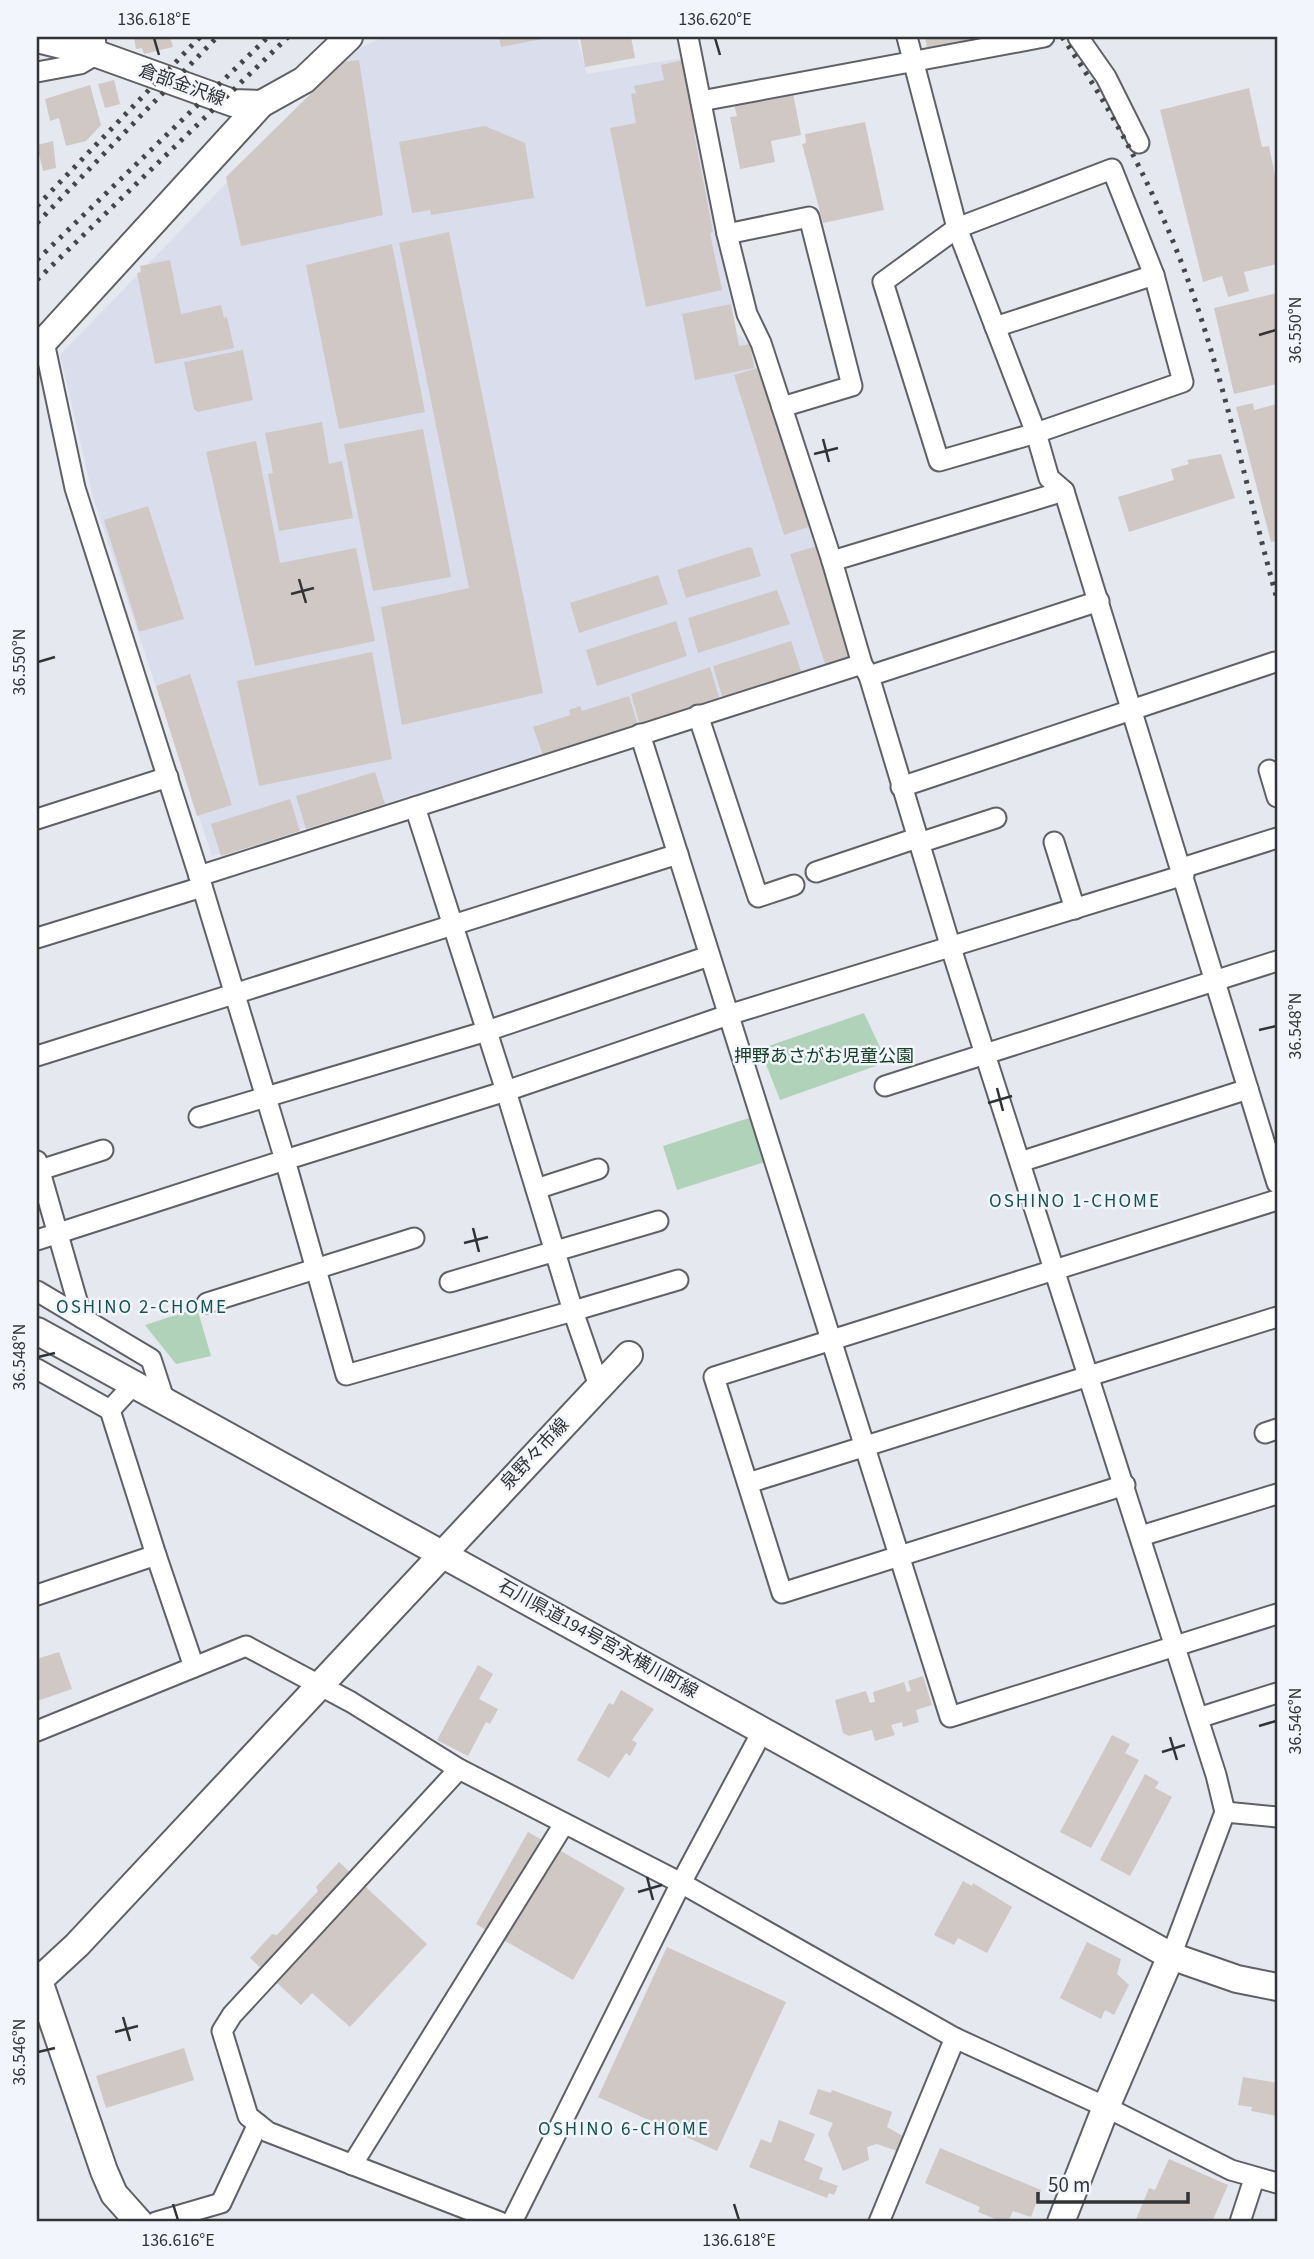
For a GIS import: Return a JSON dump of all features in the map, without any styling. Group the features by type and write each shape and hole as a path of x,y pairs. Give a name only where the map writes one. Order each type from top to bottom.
{"main road":[{"path":"40,346 261,104 304,80 349,37"},
{"name":"倉部金沢線","path":"37,39 96,46 233,103 261,104"},
{"name":"石川県道194号宮永横川町線","path":"37,1331 1171,1956 1237,1979 1277,1987"},
{"name":"泉野々市線","path":"441,1554 629,1355"},
{"path":"139,2222 114,2194 104,2171 37,1981 77,1945 441,1554"},
{"path":"1061,2222 1106,2107 1171,1956"}],"street":[{"path":"688,37 727,234 747,314 761,343 832,561 951,948 1057,1270 1198,1717 1225,1812 1171,1956"},
{"path":"907,37 957,228 1036,433 1049,478 1064,491 1277,1183"},
{"path":"701,101 912,59 1044,37"},
{"path":"1078,37 1106,76 1139,143"},
{"path":"37,72 80,64 96,46"},
{"path":"1112,169 1154,275 1183,382 1036,433 939,461 883,282 957,228 1112,169"},
{"path":"727,234 809,217 852,386 782,407"},
{"path":"995,327 1154,275"},
{"path":"40,346 75,488 201,882 285,1160 346,1375 678,1280"},
{"path":"832,561 1064,491"},
{"path":"37,938 415,807 640,734 1099,601"},
{"path":"901,786 1275,662"},
{"path":"698,716 758,897 794,885"},
{"path":"640,734 728,1016 833,1337 950,1717 1277,1614"},
{"path":"1269,770 1277,797"},
{"path":"37,819 168,776"},
{"path":"415,807 599,1386"},
{"path":"816,872 996,818"},
{"path":"37,1240 506,1091 728,1016 1075,909 1277,838"},
{"path":"1054,842 1075,909"},
{"path":"37,1056 678,854"},
{"path":"199,1117 486,1031 709,956"},
{"path":"885,1086 1277,961"},
{"path":"1020,1162 1248,1089"},
{"path":"82,1318 38,1165 103,1150"},
{"path":"536,1189 598,1169"},
{"path":"1125,1485 782,1593 714,1377 833,1337 1277,1200"},
{"path":"450,1282 658,1221"},
{"path":"207,1303 414,1238"},
{"path":"37,1291 151,1359 165,1402"},
{"path":"748,1483 1277,1317"},
{"path":"37,1369 110,1410 194,1667"},
{"path":"110,1410 134,1384"},
{"path":"1141,1536 1277,1494"},
{"path":"37,1595 156,1555"},
{"path":"37,1731 246,1646 351,1702 459,1769 681,1883 955,2038 1254,2179 1277,2183"},
{"path":"1198,1717 1277,1693"},
{"path":"512,2222 681,1883 763,1730"},
{"path":"459,1769 232,2015 222,2031 248,2116 268,2132 500,2222"},
{"path":"1225,1812 1277,1817"},
{"path":"352,2165 564,1824"},
{"path":"1237,1979 1277,1978"},
{"path":"1237,1979 1277,2000"},
{"path":"879,2222 955,2038"},
{"path":"156,2222 221,2203 258,2124"},
{"path":"1240,2222 1254,2179"}],"shaded area":[{"path":"384,37 577,37 587,74 681,58 737,333 752,347 816,533 851,661 212,856 93,497 60,355 355,50"}],"green space":[{"name":"押野あさがお児童公園","path":"864,1013 887,1062 780,1100 760,1049"},
{"path":"755,1116 768,1161 677,1190 663,1146"},
{"path":"197,1308 211,1356 176,1364 145,1325"}],"building":[{"path":"134,37 170,37 173,47 144,54 142,48 136,49"},
{"path":"499,37 547,37 547,38 501,47"},
{"path":"580,37 631,37 635,58 585,67"},
{"path":"925,37 982,37 982,38 927,48"},
{"path":"359,60 383,215 241,246 226,177 343,62"},
{"path":"683,60 698,132 694,133 722,290 646,307 610,128 636,123 631,94 636,93 634,86 664,80 661,65"},
{"path":"114,80 120,104 105,108 98,84"},
{"path":"90,85 101,125 86,141 66,146 59,118 50,121 45,99"},
{"path":"1249,88 1262,147 1269,146 1277,185 1277,264 1244,272 1249,291 1228,297 1222,276 1203,282 1160,110"},
{"path":"793,93 801,135 771,141 775,162 740,169 730,117 737,116 734,104"},
{"path":"865,122 884,210 823,223 802,144 806,143 805,134"},
{"path":"485,126 525,143 534,198 431,215 430,210 412,213 399,142"},
{"path":"53,141 56,168 43,171 37,145"},
{"path":"449,232 543,693 402,725 381,607 469,588 399,243"},
{"path":"392,244 425,412 339,429 306,265"},
{"path":"170,260 181,314 221,305 224,318 227,317 234,348 155,364 137,273 141,272 140,266"},
{"path":"1277,293 1277,384 1234,394 1214,308"},
{"path":"731,304 739,346 750,344 754,368 695,380 682,314"},
{"path":"243,350 253,400 198,412 194,409 184,362"},
{"path":"761,367 811,526 784,535 734,375"},
{"path":"1253,403 1254,410 1277,404 1277,541 1271,542 1236,407"},
{"path":"322,422 329,464 342,461 353,518 279,531 268,474 273,473 265,433"},
{"path":"423,429 451,577 373,591 344,444"},
{"path":"256,441 280,563 356,548 375,641 255,666 206,452"},
{"path":"1221,454 1235,498 1129,532 1118,497 1174,480 1171,469 1189,464 1187,460"},
{"path":"148,506 184,619 139,631 104,520"},
{"path":"817,546 850,653 847,661 826,667 790,554"},
{"path":"752,548 761,576 686,598 677,570"},
{"path":"658,575 668,604 579,633 570,603"},
{"path":"777,590 790,624 698,653 688,618"},
{"path":"676,621 687,656 597,686 586,650"},
{"path":"791,641 802,674 723,699 713,666"},
{"path":"372,652 392,759 259,786 237,681"},
{"path":"710,667 720,701 640,725 631,694"},
{"path":"190,674 232,805 197,816 156,686"},
{"path":"629,696 638,725 543,755 533,727 570,715 569,710 580,706 582,711"},
{"path":"375,772 385,804 306,829 296,796"},
{"path":"290,799 300,831 221,856 211,824"},
{"path":"59,1652 72,1689 37,1701 37,1659"},
{"path":"478,1665 493,1674 479,1699 498,1709 490,1724 486,1722 468,1756 437,1740"},
{"path":"923,1676 932,1705 916,1710 919,1722 903,1727 902,1722 891,1725 895,1735 875,1741 872,1730 849,1736 843,1733 835,1700 866,1691 870,1703 875,1702 873,1692 904,1682 907,1692 911,1691 908,1681"},
{"path":"621,1690 654,1709 632,1740 637,1743 630,1756 626,1753 609,1778 577,1760 609,1703 613,1705"},
{"path":"1112,1735 1130,1744 1125,1753 1139,1760 1091,1848 1060,1832"},
{"path":"1145,1774 1159,1782 1155,1788 1172,1797 1130,1876 1100,1860"},
{"path":"528,1832 625,1888 573,1980 476,1924"},
{"path":"339,1862 427,1944 350,2027 312,1993 301,2005 250,1958 272,1934 277,1935 318,1891 316,1887"},
{"path":"963,1881 972,1886 973,1883 1012,1907 987,1953 958,1938 954,1945 934,1935"},
{"path":"1087,1942 1121,1959 1117,1974 1129,1985 1114,2015 1105,2010 1101,2019 1060,1998"},
{"path":"667,1947 786,2002 717,2151 598,2097"},
{"path":"184,2048 194,2080 106,2108 96,2076"},
{"path":"1243,2077 1277,2083 1277,2116 1251,2111 1252,2107 1238,2105"},
{"path":"818,2089 831,2093 832,2090 892,2112 887,2127 903,2136 897,2151 877,2144 867,2147 869,2160 843,2171 828,2134 833,2123 809,2114"},
{"path":"779,2120 815,2134 804,2160 823,2168 819,2179 838,2186 834,2195 829,2193 827,2198 749,2167 761,2139 771,2143"},
{"path":"940,2148 1041,2190 1031,2217 1013,2211 1008,2222 1003,2222 978,2212 980,2207 925,2183"},
{"path":"1169,2159 1228,2185 1212,2222 1135,2222 1149,2188 1155,2190"}],"railway":[{"path":"37,206 200,37"},
{"path":"37,223 217,37"},
{"path":"37,260 268,37"},
{"path":"37,280 288,37"},
{"path":"1062,37 1131,150 1160,210 1185,272 1212,352 1277,599"}],"district":[{"name":"OSHINO 1-CHOME","path":"1075,1201"},
{"name":"OSHINO 2-CHOME","path":"142,1307"},
{"name":"OSHINO 6-CHOME","path":"624,2129"}]}
